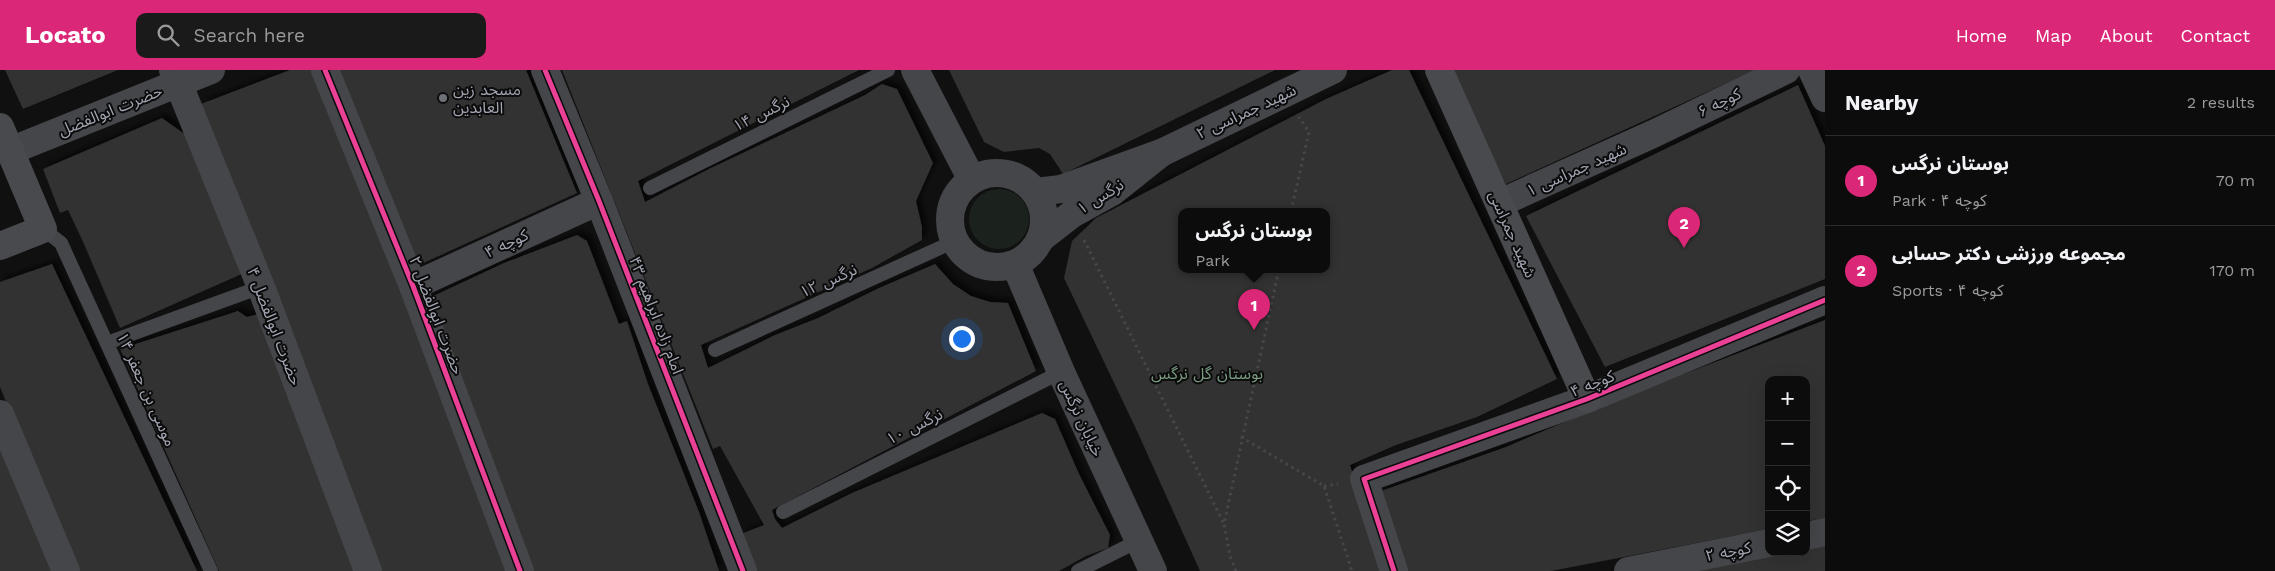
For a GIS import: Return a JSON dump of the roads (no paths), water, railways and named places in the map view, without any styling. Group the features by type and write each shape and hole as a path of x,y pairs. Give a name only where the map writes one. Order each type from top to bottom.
{"street":[{"name":"حضرت ابوالفضل","path":"5,139 175,76 211,70"},
{"name":"حضرت ابوالفضل ۲","path":"325,70 413,286 520,571"},
{"name":"امام زاده ابراهیم ۴۳","path":"545,70 599,201 743,571"},
{"path":"915,70 972,180"},
{"name":"شهید جمراسی ۲","path":"1186,140 1333,70"},
{"name":"شهید جمراسی","path":"1439,70 1586,399"},
{"name":"کوچه ۶","path":"1653,134 1786,70"},
{"path":"1812,70 1825,98"},
{"name":"حضرت ابوالفضل ۴","path":"175,76 261,287 368,571"},
{"name":"شهید جمراسی ۱","path":"1500,203 1653,134"},
{"path":"0,246 43,229 5,139"},
{"name":"نرگس ۱","path":"1035,192 1061,189 1161,153 1186,140"},
{"name":"نرگس ۱","path":"1040,239 1072,214 1112,192 1161,153"},
{"path":"985,174 1006,174 1025,182 1035,192 1042,207 1044,224 1040,239 1029,254 1014,264 1001,267 987,267 962,253 954,241 950,219 951,208 956,197 972,180 985,174"},
{"name":"کوچه ۴","path":"413,286 599,201"},
{"name":"خیابان نرگس","path":"1014,264 1061,372 1153,571"},
{"name":"کوچه ۴","path":"1394,571 1364,479 1586,399 1825,300"},
{"path":"0,414 66,571"},
{"path":"1810,535 1825,532"},
{"name":"کوچه ۲","path":"1628,571 1667,567 1765,544"}],"lane":[{"name":"نرگس ۱۴","path":"650,188 888,70"},
{"name":"موسی بن جعفر ۱۴","path":"43,229 61,243 211,571"},
{"name":"نرگس ۱۲","path":"715,350 954,241"},
{"path":"107,343 261,287"},
{"name":"نرگس ۱۰","path":"783,512 1061,372"},
{"path":"1078,571 1138,541"}],"place":[{"name":"مسجد زین العابدین","path":"443,98"},
{"name":"مجموعه ورزشی دکتر حسابی","path":"1684,248"},
{"name":"بوستان نرگس","path":"1254,330"}],"park label":[{"name":"بوستان گل نرگس","path":"1207,373"}]}
